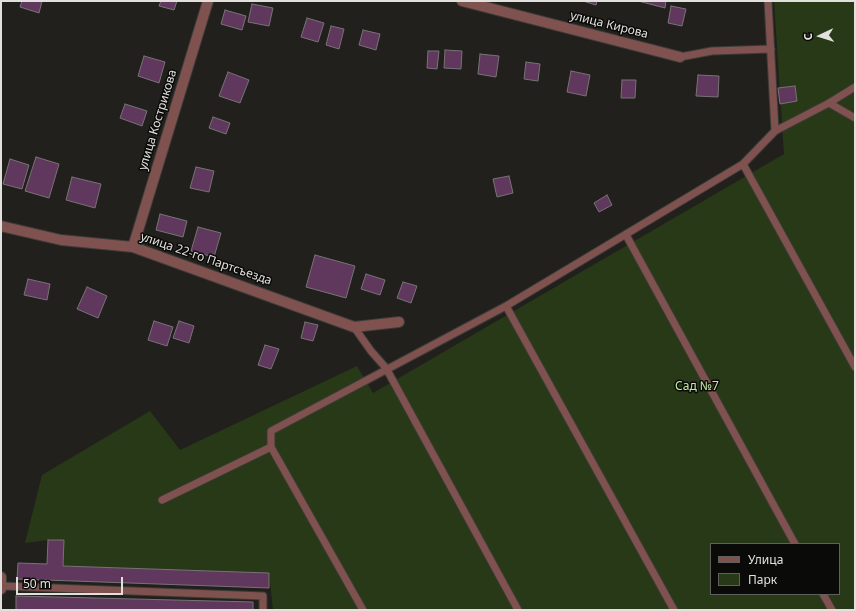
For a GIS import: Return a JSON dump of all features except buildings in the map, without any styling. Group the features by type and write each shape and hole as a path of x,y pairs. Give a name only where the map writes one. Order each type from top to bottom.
{"street":[{"name":"улица Кострикова","path":"133,247 208,1"},
{"name":"улица Кирова","path":"462,1 680,57"},
{"name":"улица 22-го Партсъезда","path":"1,226 60,240 133,247 354,326 399,322"}],"lane":[{"path":"768,1 774,131"},
{"path":"680,57 712,51 771,49"},
{"path":"363,610 271,447 271,430 506,306 743,164 774,131 829,104 855,87"},
{"path":"829,104 855,118"},
{"path":"743,164 855,367"},
{"path":"626,235 794,543"},
{"path":"506,306 674,610"},
{"path":"354,326 371,351 386,368 518,610"},
{"path":"162,500 271,447"},
{"path":"1,584 263,596 263,610"},
{"path":"824,595 832,610"}],"green space":[{"name":"Сад №7","path":"774,1 855,1 855,610 273,610 269,573 63,566 64,540 48,540 25,543 42,475 150,411 180,450 357,366 373,393 784,154"}]}
